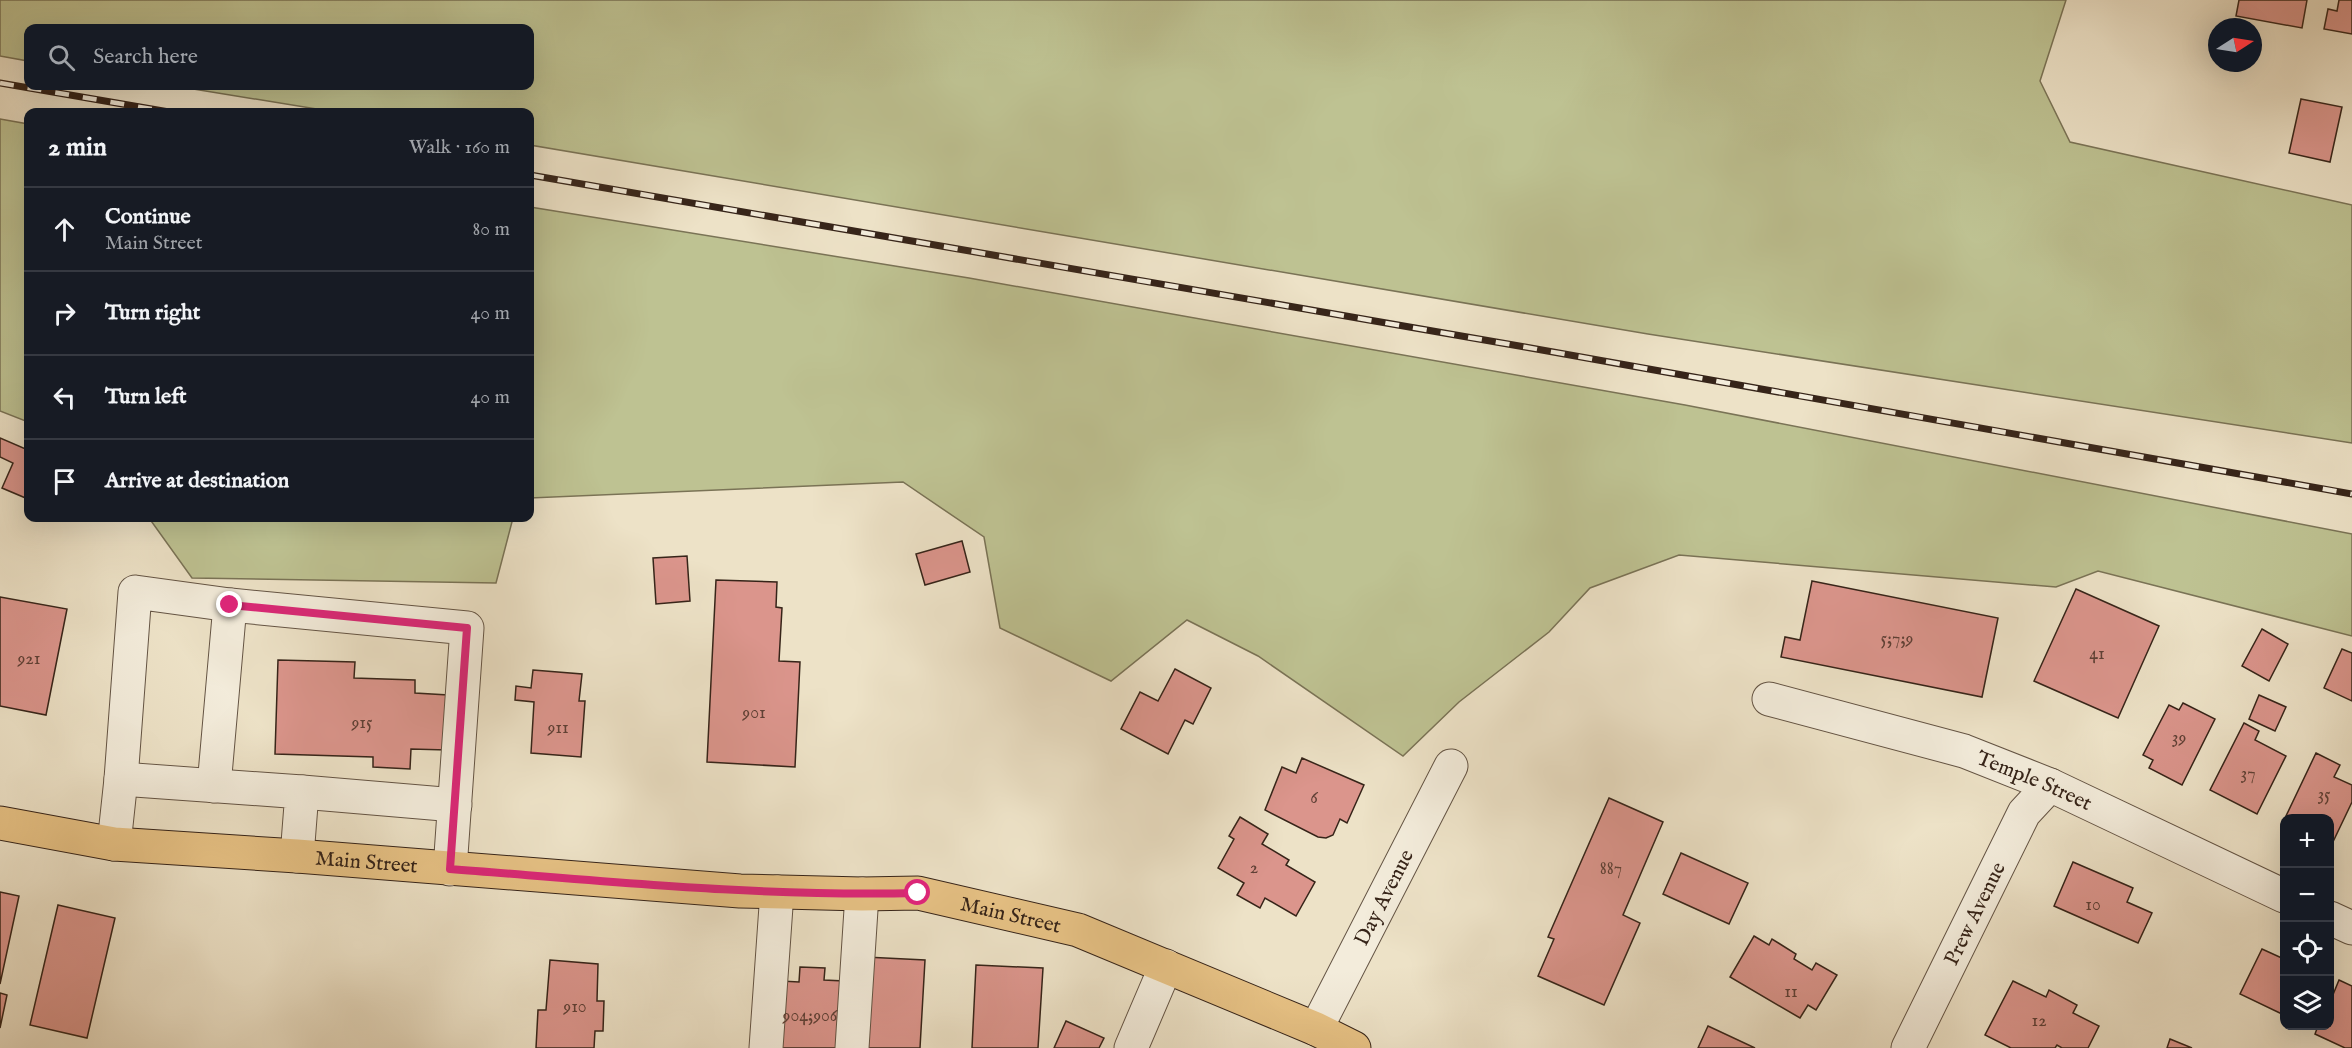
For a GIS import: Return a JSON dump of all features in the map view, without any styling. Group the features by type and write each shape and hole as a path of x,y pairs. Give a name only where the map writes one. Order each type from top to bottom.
{"main road":[{"name":"Main Street","path":"0,823 114,844 740,891 918,893 1078,930 1316,1029 1354,1048"}],"street":[{"path":"114,844 135,592 230,605 467,628 450,869"},
{"path":"214,786 230,605"},
{"name":"Temple Street","path":"1769,699 1964,751 2050,785 2280,894"},
{"name":"Day Avenue","path":"1316,1029 1451,766"},
{"path":"121,779 455,805"},
{"name":"Prew Avenue","path":"1908,1048 2024,813 2050,785"},
{"path":"297,856 302,792"},
{"path":"765,1048 777,892"},
{"path":"852,1048 862,894"},
{"path":"2334,920 2352,928"},
{"path":"1131,1048 1166,966"}],"green space":[{"path":"0,0 2066,0 2040,81 2070,142 2352,205 2352,443 1648,334 534,146 534,108 310,108 200,90 534,90 534,24 24,24 24,60 0,56"},
{"path":"0,119 24,123 24,420 0,411"},
{"path":"534,208 969,278 1685,405 2352,534 2352,636 2098,571 2056,587 1679,555 1590,588 1549,632 1459,702 1403,756 1258,656 1187,620 1111,681 1000,628 984,537 903,482 534,498"},
{"path":"152,522 512,522 496,583 192,578"}],"building":[{"path":"2239,0 2307,0 2302,28 2262,21 2262,18 2236,16"},
{"path":"2339,0 2352,0 2352,34 2324,29 2328,9 2337,11"},
{"path":"2301,99 2342,107 2330,162 2289,153"},
{"path":"0,438 24,448 24,497 2,488 13,463 0,457"},
{"path":"962,541 970,572 925,585 916,554"},
{"path":"687,556 690,601 656,604 653,558"},
{"path":"716,580 777,582 776,607 782,608 779,661 800,662 795,767 707,762"},
{"path":"1812,581 1998,618 1982,697 1781,657 1785,637 1800,640"},
{"path":"2076,589 2159,626 2118,718 2034,681"},
{"path":"0,597 67,609 46,715 0,706"},
{"path":"2262,629 2288,644 2269,681 2242,666"},
{"path":"2342,649 2352,653 2352,701 2324,688"},
{"path":"278,660 355,662 354,678 415,680 415,693 448,695 447,750 411,749 410,769 373,767 373,757 275,754"},
{"path":"1175,669 1211,688 1193,724 1185,720 1168,754 1121,729 1140,692 1158,701"},
{"path":"533,670 582,674 579,701 585,701 581,757 531,753 534,702 515,700 516,686 531,688"},
{"path":"2259,695 2286,707 2275,731 2249,719"},
{"path":"2183,703 2215,719 2182,785 2149,768 2153,760 2143,755 2169,705 2179,710"},
{"path":"2244,723 2259,731 2255,740 2286,756 2257,814 2210,790"},
{"path":"2316,753 2340,765 2334,777 2352,785 2352,802 2334,840 2334,814 2287,814"},
{"path":"1302,758 1364,785 1347,823 1340,819 1333,835 1326,838 1318,837 1265,810 1282,767 1296,773"},
{"path":"1609,798 1663,822 1623,915 1640,923 1604,1005 1538,976 1554,939 1548,937"},
{"path":"1240,817 1268,834 1262,844 1289,860 1286,865 1315,882 1296,916 1265,898 1260,908 1237,895 1244,883 1218,868 1234,839 1229,836"},
{"path":"1681,853 1748,883 1729,924 1663,894"},
{"path":"2073,862 2133,888 2127,902 2152,913 2138,943 2054,906"},
{"path":"0,892 19,896 0,984"},
{"path":"58,905 115,918 87,1038 30,1025"},
{"path":"1754,936 1769,945 1772,939 1796,954 1794,959 1812,970 1816,963 1837,975 1816,1010 1808,1005 1800,1018 1730,977"},
{"path":"2262,949 2280,957 2280,1013 2240,994"},
{"path":"865,957 925,960 920,1048 860,1048"},
{"path":"550,960 598,964 597,1001 604,1001 603,1031 595,1031 594,1048 536,1048 538,1010 546,1010"},
{"path":"976,965 1043,968 1038,1048 972,1048"},
{"path":"800,967 825,968 824,980 844,981 840,1048 776,1048 781,981 799,982"},
{"path":"2339,980 2352,986 2352,1048 2345,1048 2315,1034 2316,1030 2334,1030 2334,992"},
{"path":"2013,981 2046,997 2049,990 2077,1005 2073,1013 2099,1026 2088,1048 2062,1048 2057,1045 2055,1048 2011,1048 1985,1035"},
{"path":"0,993 7,995 0,1028"},
{"path":"1066,1021 1104,1038 1099,1048 1054,1048"},
{"path":"1708,1026 1755,1048 1698,1048"},
{"path":"2170,1039 2192,1048 2167,1048"}],"railway":[{"path":"0,83 24,87"},
{"path":"41,90 146,108"},
{"path":"534,176 1525,347 2352,494"}],"route":[{"path":"230,605 467,628 450,869 740,891 918,893"}]}
